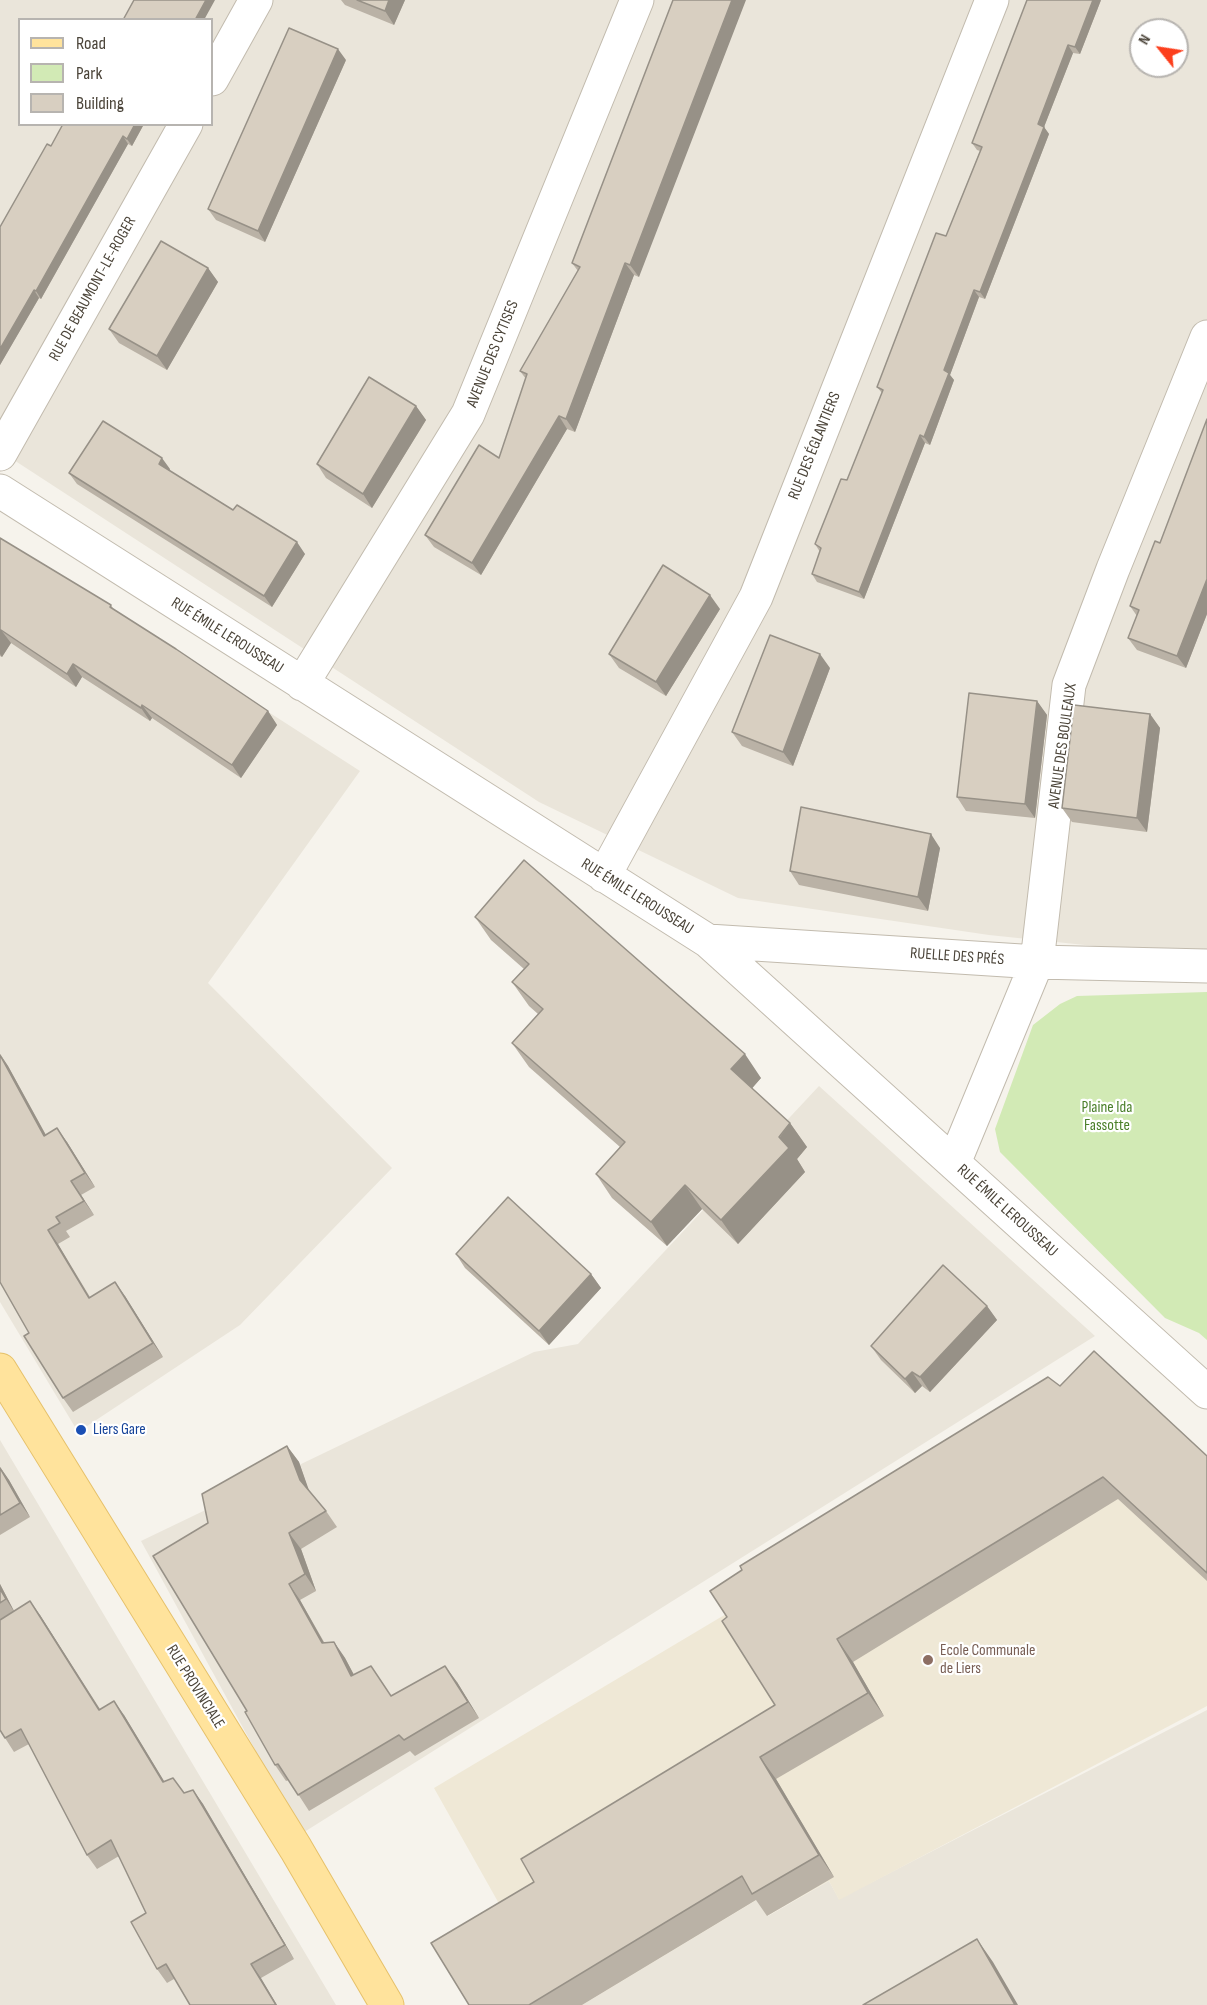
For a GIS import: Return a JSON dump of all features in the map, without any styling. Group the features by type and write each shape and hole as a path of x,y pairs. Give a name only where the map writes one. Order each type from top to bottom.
{"main road":[{"name":"RUE PROVINCIALE","path":"0,1370 296,1849 387,2005"}],"street":[{"path":"213,77 256,0"},
{"name":"AVENUE DES CYTISES","path":"302,684 468,414 637,0"},
{"name":"RUE DES ÉGLANTIERS","path":"604,876 756,597 992,0"},
{"name":"RUE DE BEAUMONT-LE-ROGER","path":"0,454 185,126"},
{"name":"AVENUE DES BOULEAUX","path":"954,1163 1037,962 1069,685 1113,569 1207,337"},
{"name":"RUE ÉMILE LEROUSSEAU","path":"0,491 708,941 1207,1392"},
{"name":"RUELLE DES PRÉS","path":"708,941 1037,962 1207,966"}],"shaded area":[{"path":"0,0 1207,0 1207,949 1104,947 989,935 738,898 539,802 0,451"},
{"path":"0,539 360,771 208,983 392,1168 240,1325 78,1432 0,1302"},
{"path":"819,1086 1095,1336 301,1834 141,1541 534,1352 578,1344"},
{"path":"0,1440 242,1847 336,2005 0,2005"},
{"name":"Ecole Communale de Liers","path":"1207,1464 1207,1706 839,1900 829,1881 767,1916 758,1899 582,2005 556,2005 434,1788 726,1614"},
{"path":"1207,1710 1207,2005 582,2005 758,1899 768,1916 829,1881 839,1899"}],"green space":[{"name":"Plaine Ida Fassotte","path":"1207,992 1207,1340 1199,1333 1165,1318 1000,1152 995,1129 1033,1025 1060,1004 1077,996"}],"building":[{"path":"134,0 206,0 196,18 124,18"},
{"path":"357,0 389,0 385,11"},
{"path":"673,0 732,0 630,265 625,263 566,419 559,416 472,563 425,535 479,445 499,458 527,374 520,371 580,267 572,263"},
{"path":"1027,0 1093,0 1075,47 1068,45 1038,124 1044,127 980,292 974,290 944,370 949,373 924,437 920,435 859,592 812,574 821,548 815,544 841,479 847,480 883,390 877,387 936,233 946,236 982,147 972,143"},
{"path":"289,28 338,49 258,231 208,209"},
{"path":"62,126 134,126 127,139 123,136 36,291 34,290 0,349 0,227 47,144 51,146"},
{"path":"161,241 208,268 157,356 109,329"},
{"path":"369,377 416,406 363,494 317,464"},
{"path":"1207,419 1207,579 1177,656 1128,638 1139,610 1130,606 1155,541 1160,543"},
{"path":"103,421 162,458 159,464 233,510 237,505 297,542 264,596 69,473"},
{"path":"0,538 111,605 110,607 268,711 232,765 142,705 141,708 73,664 67,674 1,630 0,632"},
{"path":"663,565 710,595 656,682 609,654"},
{"path":"770,635 820,654 783,752 732,732"},
{"path":"969,693 1037,701 1025,804 957,797"},
{"path":"1074,705 1150,714 1137,818 1062,808"},
{"path":"801,807 931,834 918,897 790,871"},
{"path":"524,860 745,1054 731,1069 790,1123 779,1137 789,1148 721,1220 685,1185 651,1222 596,1174 625,1142 512,1043 543,1009 512,982 529,964 475,917"},
{"path":"0,1055 44,1136 57,1128 85,1173 71,1181 84,1201 56,1217 60,1223 48,1230 89,1298 115,1282 153,1343 63,1398 24,1336 29,1333 0,1282"},
{"path":"508,1197 591,1274 539,1331 456,1254"},
{"path":"943,1265 987,1306 920,1377 912,1372 905,1379 871,1346"},
{"path":"1094,1351 1207,1456 1207,1573 1103,1477 837,1639 868,1693 760,1757 819,1855 752,1894 742,1876 529,2005 469,2005 431,1943 534,1882 521,1859 775,1705 722,1621 727,1617 710,1591 742,1570 740,1566 1048,1377 1060,1386"},
{"path":"287,1446 300,1480 326,1511 289,1533 305,1574 289,1584 322,1643 334,1642 351,1676 371,1666 391,1696 445,1666 468,1702 404,1740 399,1735 298,1795 278,1764 275,1765 245,1712 247,1711 153,1556 208,1523 202,1494"},
{"path":"0,1468 20,1503 0,1515"},
{"path":"0,1589 6,1599 0,1603"},
{"path":"30,1601 99,1710 114,1701 163,1782 173,1778 184,1793 193,1790 285,1945 251,1964 276,2005 190,2005 166,1964 157,1969 131,1922 146,1913 111,1840 87,1855 21,1729 5,1738 0,1730 0,1620"},
{"path":"977,1939 1015,2005 863,2005"}],"place":[{"name":"Liers Gare","path":"81,1430"},
{"name":"Ecole Communale de Liers","path":"928,1660"}]}
